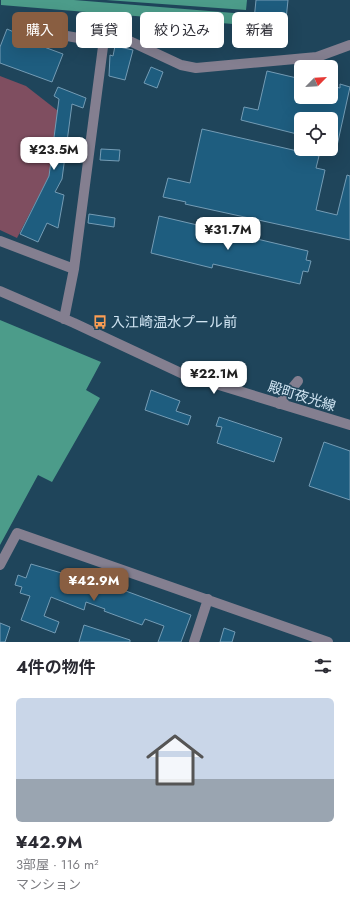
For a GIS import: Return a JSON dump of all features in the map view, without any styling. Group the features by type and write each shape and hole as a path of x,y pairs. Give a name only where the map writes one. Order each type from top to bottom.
{"street":[{"path":"132,42 181,65 196,68 317,57 350,45"},
{"path":"0,291 64,318 74,269 103,48"},
{"path":"0,242 74,269"},
{"name":"殿町夜光線","path":"64,318 183,374 350,425"},
{"path":"279,404 298,381"},
{"path":"0,565 17,532 328,642"},
{"path":"194,642 208,599"}],"shaded area":[{"path":"1,0 74,0 221,12 140,12 140,16 132,16 132,12 86,12 1,5"},
{"path":"106,0 247,0 246,10"},
{"path":"224,12 232,13 232,24 224,23"},
{"path":"0,76 26,86 58,111 49,176 17,238 0,230"},
{"path":"0,320 101,362 86,390 100,398 52,482 38,475 0,545"}],"building":[{"path":"256,0 288,0 287,12 255,12"},
{"path":"7,29 12,31 12,48 47,48 63,54 52,82 0,63 0,47"},
{"path":"115,48 133,50 125,80 109,76 110,55 113,56"},
{"path":"151,67 163,72 157,88 144,83"},
{"path":"267,71 294,77 294,104 338,104 338,88 340,88 340,84 350,87 338,141 338,112 294,112 294,133 241,120 244,107 258,110"},
{"path":"58,87 86,98 83,108 72,104 62,179 55,192 64,195 58,228 47,223 38,242 20,234 49,176 59,99 54,96"},
{"path":"202,129 294,150 294,156 319,156 316,168 325,170 316,210 337,215 347,175 350,176 350,240 185,204 186,202 163,197 168,178 190,183"},
{"path":"101,149 120,150 119,161 100,160"},
{"path":"89,214 115,218 114,227 88,223"},
{"path":"159,216 308,251 306,260 311,261 308,272 303,271 300,284 213,264 212,268 151,253"},
{"path":"151,390 180,401 176,411 191,416 188,425 145,410"},
{"path":"219,417 282,438 274,462 217,443 222,427 216,426"},
{"path":"324,442 350,451 350,500 309,486"},
{"path":"31,564 65,574 66,569 191,615 181,642 158,642 164,626 145,619 142,625 104,611 105,609 86,602 84,610 51,597 44,616 59,622 55,633 21,620 30,596 20,593 22,587 15,585 18,575 26,578"},
{"path":"0,623 10,627 5,642 0,642"},
{"path":"84,625 130,640 130,642 79,642"},
{"path":"224,628 235,632 232,642 220,642"}],"place":[{"name":"入江崎温水プール前","path":"100,322"}]}
